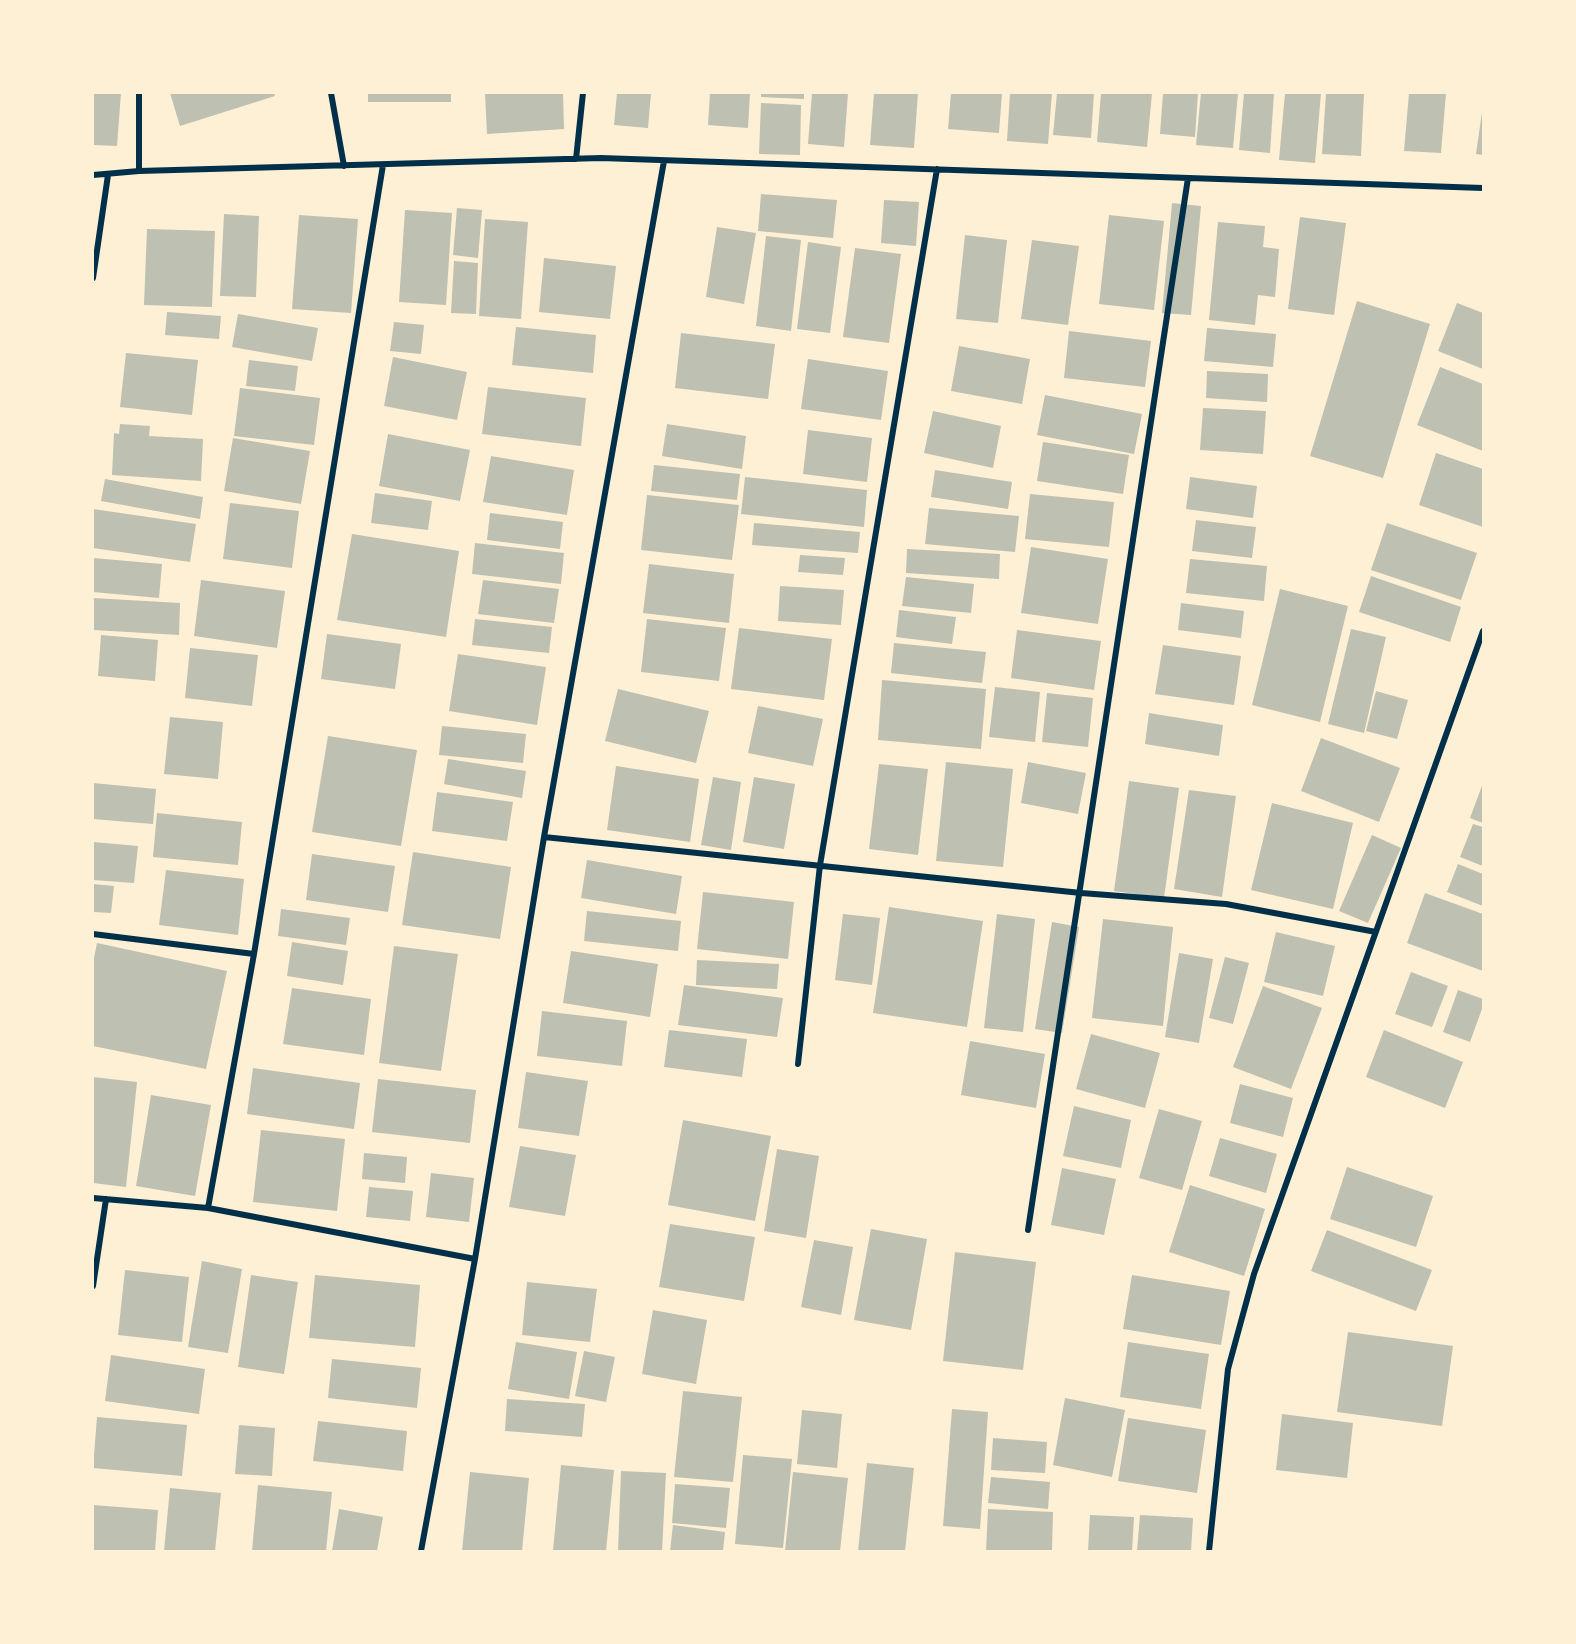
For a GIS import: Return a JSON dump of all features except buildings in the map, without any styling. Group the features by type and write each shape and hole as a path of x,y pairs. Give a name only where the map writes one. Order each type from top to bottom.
{"street":[{"path":"139,93 139,171"},
{"path":"331,93 344,166"},
{"path":"576,159 583,93"},
{"path":"93,175 139,171 601,158 1483,188"},
{"path":"421,1551 475,1258 544,837 664,160"},
{"path":"208,1208 254,954 382,165"},
{"path":"798,1065 820,865 937,169"},
{"path":"93,278 108,175"},
{"path":"1028,1230 1188,178"},
{"path":"1209,1551 1228,1369 1254,1274 1483,631"},
{"path":"544,837 1081,893 1226,904 1376,932"},
{"path":"93,934 254,954"},
{"path":"93,1198 208,1208 475,1258"},
{"path":"93,1286 106,1199"}]}
